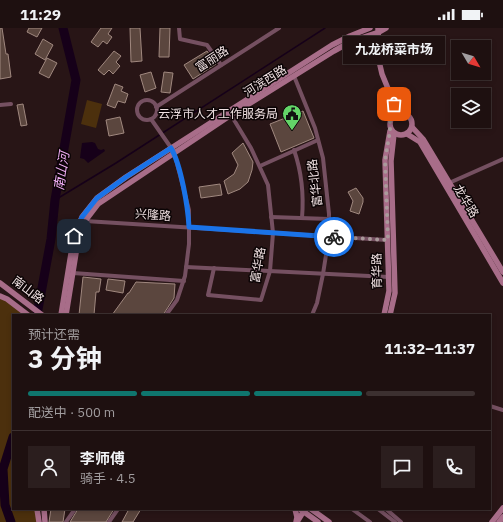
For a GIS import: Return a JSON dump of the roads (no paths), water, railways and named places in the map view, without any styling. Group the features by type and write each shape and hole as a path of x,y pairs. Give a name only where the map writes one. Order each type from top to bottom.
{"street":[{"path":"179,28 180,39 207,45 221,65"},
{"name":"富丽路","path":"156,108 279,28"},
{"name":"河滨西路","path":"61,314 74,236 82,217 97,198 126,177 332,45 370,28"},
{"name":"河滨西路","path":"66,314 77,247 85,221 98,204 171,148 231,115 352,41 386,28"},
{"name":"龙华路","path":"379,30 379,61 382,74 398,113 404,113 411,119 412,127 423,139 503,272"},
{"name":"富华北路","path":"294,76 315,128 323,158 329,219 329,236 323,274 317,303 312,314"},
{"path":"146,100 151,101 156,108 156,113 151,119 148,120 141,118 137,111 141,102 146,100"},
{"path":"0,105 11,104"},
{"path":"398,113 390,120 392,132 402,136 407,134 412,127"},
{"name":"富华路","path":"214,268 208,295 261,300 270,271 273,233 268,185 251,148 231,115"},
{"path":"151,119 171,148 188,210 189,244 184,281 177,300 167,314"},
{"name":"育华路","path":"384,314 389,291 385,160 392,132"},
{"name":"育华路","path":"390,314 395,293 391,161 392,132"},
{"name":"龙华路","path":"407,134 420,142 503,283"},
{"path":"260,166 318,140"},
{"path":"294,150 303,183 304,201 302,218"},
{"path":"449,183 503,159"},
{"path":"271,217 329,219"},
{"name":"兴隆路","path":"85,221 388,240"},
{"path":"186,267 389,277"},
{"path":"73,273 184,281"},
{"name":"南山路","path":"0,283 11,293 41,314"},
{"name":"南山路","path":"0,296 7,299 27,314"},
{"path":"491,406 503,410"},
{"path":"492,522 503,508"},
{"path":"37,510 39,522"},
{"path":"44,510 45,522"},
{"path":"66,522 74,510"},
{"path":"108,522 117,510"},
{"path":"295,510 297,517 296,522"},
{"path":"353,510 370,522"},
{"path":"379,510 396,522"},
{"path":"387,510 401,522"},
{"path":"296,522 309,512"},
{"path":"309,512 319,521 329,522"},
{"path":"309,512 319,521"},
{"path":"305,522 309,512"},
{"path":"499,522 503,518"}],"waterway":[{"name":"南山河","path":"37,314 51,239 55,200 76,80 63,28"},
{"path":"55,200 116,163 325,28"},
{"name":"南山河","path":"11,522 5,505 3,469 12,440"}],"place":[{"name":"九龙桥菜市场","path":"394,104"},
{"name":"云浮市人才工作服务局","path":"292,131"}]}
